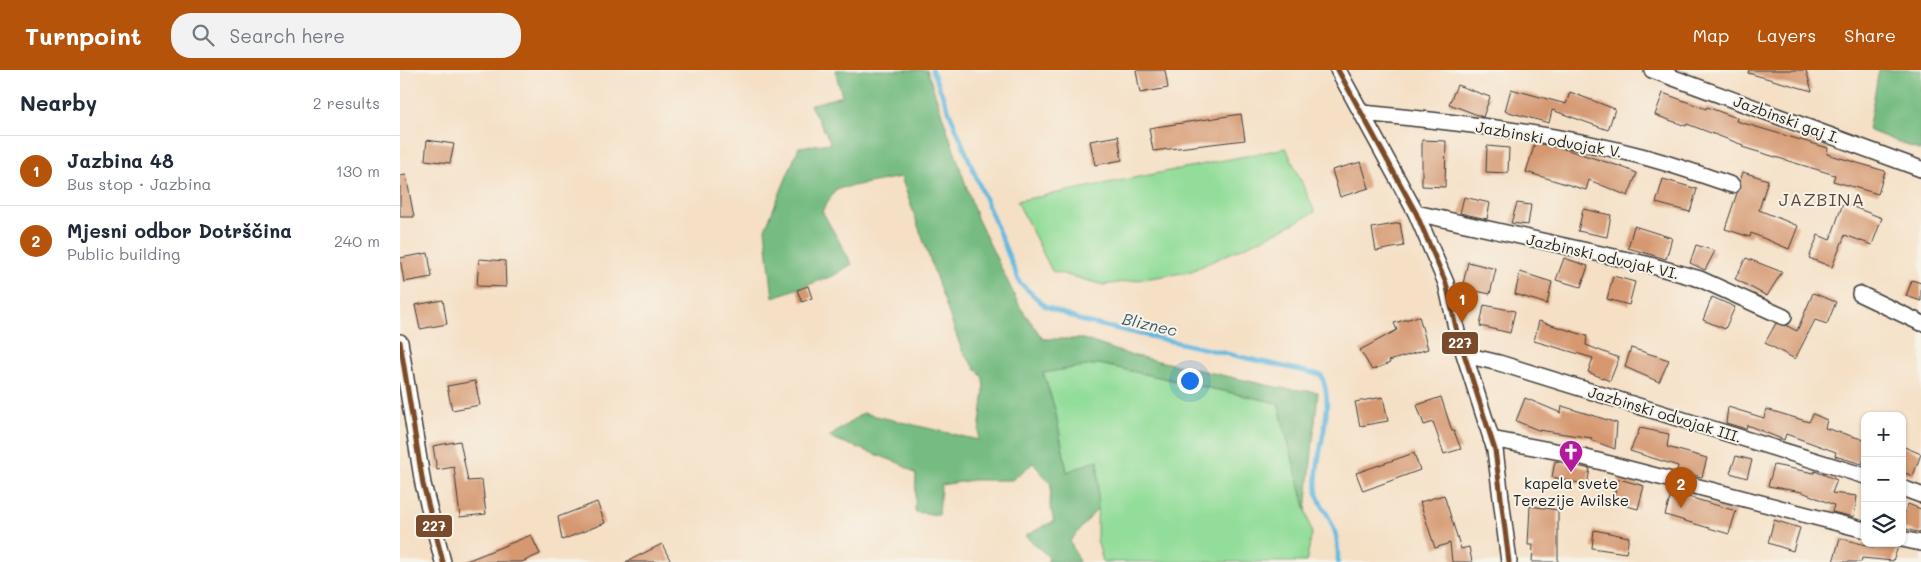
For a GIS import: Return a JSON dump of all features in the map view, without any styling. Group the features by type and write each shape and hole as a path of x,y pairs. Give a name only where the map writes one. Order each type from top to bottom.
{"street":[{"path":"1338,70 1416,213 1446,283 1457,332 1495,450 1509,562"},
{"name":"Jazbinski gaj I.","path":"1652,70 1921,169"},
{"name":"Jazbinski odvojak V.","path":"1362,114 1433,120 1580,142 1642,156 1732,185"},
{"name":"Jazbinski odvojak VI.","path":"1416,213 1646,264 1700,279 1784,317"},
{"path":"1860,294 1921,323"},
{"path":"400,342 422,484 443,562"},
{"name":"Jazbinski odvojak III.","path":"1465,355 1499,362 1861,475"},
{"path":"1491,439 1571,454 1861,529"},
{"path":"1906,489 1921,495"},
{"path":"1906,540 1921,543"}],"green space":[{"path":"835,70 927,70 977,218 1020,307 1043,339 1083,339 1127,354 1280,388 1318,392 1306,511 1278,403 1099,364 1043,373 1055,409 1067,472 1098,460 1098,508 1070,541 1079,562 1047,562 1050,558 1025,536 1054,521 1050,506 1051,484 1033,463 1012,480 973,480 941,485 939,515 915,512 916,474 899,463 829,437 863,413 978,440 984,391 983,378 962,351 901,177 836,189 822,211 852,264 833,276 773,297 765,229 799,147 831,143 810,105 842,96"},
{"path":"1879,70 1921,70 1921,151 1868,130"},
{"path":"1286,148 1315,212 1279,231 1189,272 1104,285 1052,271 1017,201"},
{"path":"1099,364 1278,403 1312,534 1306,562 1103,562 1097,539 1098,460 1067,472 1055,409 1043,372"}],"building":[{"path":"1136,70 1165,70 1168,88 1140,93"},
{"path":"1749,70 1806,70 1812,91 1748,73"},
{"path":"1457,85 1490,97 1483,117 1449,104"},
{"path":"1511,89 1566,104 1570,92 1615,109 1608,130 1552,110 1549,123 1505,111"},
{"path":"1663,93 1737,118 1736,121 1828,148 1827,154 1885,171 1878,194 1833,181 1835,175 1742,147 1743,145 1687,124 1686,126 1655,115"},
{"path":"1241,114 1245,140 1153,151 1149,128"},
{"path":"1118,136 1122,160 1095,165 1090,141"},
{"path":"427,140 454,144 450,163 425,160"},
{"path":"1422,140 1446,141 1445,187 1422,186"},
{"path":"1535,143 1558,147 1637,173 1628,196 1589,180 1586,190 1526,172"},
{"path":"1487,146 1509,148 1508,173 1486,172"},
{"path":"1361,162 1369,188 1340,197 1332,170"},
{"path":"1743,172 1768,180 1759,210 1798,226 1789,249 1751,233 1750,237 1725,229 1737,193 1741,188 1740,181"},
{"path":"406,175 414,217 400,217 400,176"},
{"path":"1663,179 1697,189 1690,212 1656,203"},
{"path":"1464,197 1490,203 1487,219 1460,213"},
{"path":"1517,203 1531,205 1528,225 1511,223"},
{"path":"1843,203 1882,218 1872,245 1845,235 1832,267 1809,258 1818,235 1830,240"},
{"path":"1583,209 1611,215 1607,237 1578,231"},
{"path":"1400,223 1404,246 1376,251 1372,228"},
{"path":"1634,226 1672,238 1666,259 1628,248"},
{"path":"1696,245 1715,251 1705,270 1690,263"},
{"path":"428,253 432,277 404,282 400,258"},
{"path":"1564,258 1588,266 1581,287 1556,280"},
{"path":"1746,258 1782,272 1767,296 1735,279"},
{"path":"479,259 505,261 506,287 477,286"},
{"path":"1468,262 1496,269 1490,294 1462,288"},
{"path":"1520,272 1552,282 1547,304 1515,294"},
{"path":"1613,276 1635,282 1629,305 1607,299"},
{"path":"1912,280 1921,283 1921,301 1906,296"},
{"path":"808,286 812,298 802,302 797,290"},
{"path":"1813,293 1836,302 1827,324 1815,320 1795,359 1765,343 1776,323 1797,331"},
{"path":"1712,297 1735,307 1725,329 1703,320"},
{"path":"443,300 447,324 420,329 415,305"},
{"path":"1484,305 1515,311 1510,333 1480,326"},
{"path":"1419,316 1428,349 1389,361 1390,363 1372,370 1360,350 1397,330 1394,323"},
{"path":"1539,321 1587,336 1586,345 1619,358 1610,381 1588,372 1593,358 1534,341"},
{"path":"1631,348 1669,360 1659,382 1625,367"},
{"path":"475,381 480,405 452,410 447,386"},
{"path":"1383,397 1388,421 1360,426 1355,402"},
{"path":"1441,397 1452,431 1454,431 1461,449 1444,454 1433,422 1424,425 1417,405"},
{"path":"1525,398 1561,413 1562,406 1617,423 1615,449 1591,440 1592,438 1538,430 1516,421"},
{"path":"1728,407 1764,418 1766,409 1809,422 1813,414 1827,420 1825,428 1861,439 1861,464 1835,456 1836,452 1786,434 1784,440 1747,425 1746,429 1726,423"},
{"path":"1640,428 1669,434 1667,447 1707,458 1702,477 1677,471 1678,466 1630,451"},
{"path":"460,441 468,481 482,480 486,514 460,517 454,467 437,470 433,446"},
{"path":"1906,448 1921,454 1913,476 1906,473"},
{"path":"1414,453 1420,470 1363,491 1356,473"},
{"path":"1736,456 1752,460 1747,478 1730,473"},
{"name":"kapela svete Terezije Avilske","path":"1555,461 1590,469 1587,485 1552,477"},
{"path":"1774,465 1814,473 1815,471 1837,480 1832,493 1857,496 1854,517 1832,512 1834,505 1802,492 1768,486"},
{"path":"1619,479 1644,486 1638,509 1612,502"},
{"path":"1672,492 1736,511 1729,534 1665,515"},
{"path":"1444,495 1461,549 1469,547 1472,562 1452,562 1450,543 1435,548 1420,502"},
{"path":"597,502 605,523 562,540 558,517"},
{"path":"1908,504 1921,509 1921,533 1906,529 1906,509"},
{"path":"1530,506 1558,510 1558,562 1532,562 1533,545 1528,545"},
{"path":"1774,520 1800,528 1793,551 1768,543"},
{"path":"1594,530 1629,537 1626,553 1592,548"},
{"path":"531,535 540,554 522,562 464,562"},
{"path":"1840,538 1861,544 1861,547 1898,547 1893,561 1862,558 1861,562 1833,562"},
{"path":"662,544 671,562 626,562"}],"waterway":[{"name":"Bliznec","path":"932,70 1020,283 1045,306 1082,321 1321,375 1326,389 1327,403 1316,478 1317,493 1335,532 1338,562"}],"transit line":[{"name":"227","path":"1338,70 1416,213 1446,283 1457,332 1495,450 1509,562"},
{"name":"227","path":"400,342 423,484 443,562"}],"place":[{"name":"Jazbina 48","path":"1462,323"},
{"name":"kapela svete Terezije Avilske","path":"1571,473"},
{"name":"Mjesni odbor Dotrščina","path":"1681,508"}],"district":[{"name":"JAZBINA","path":"1822,199"}]}
